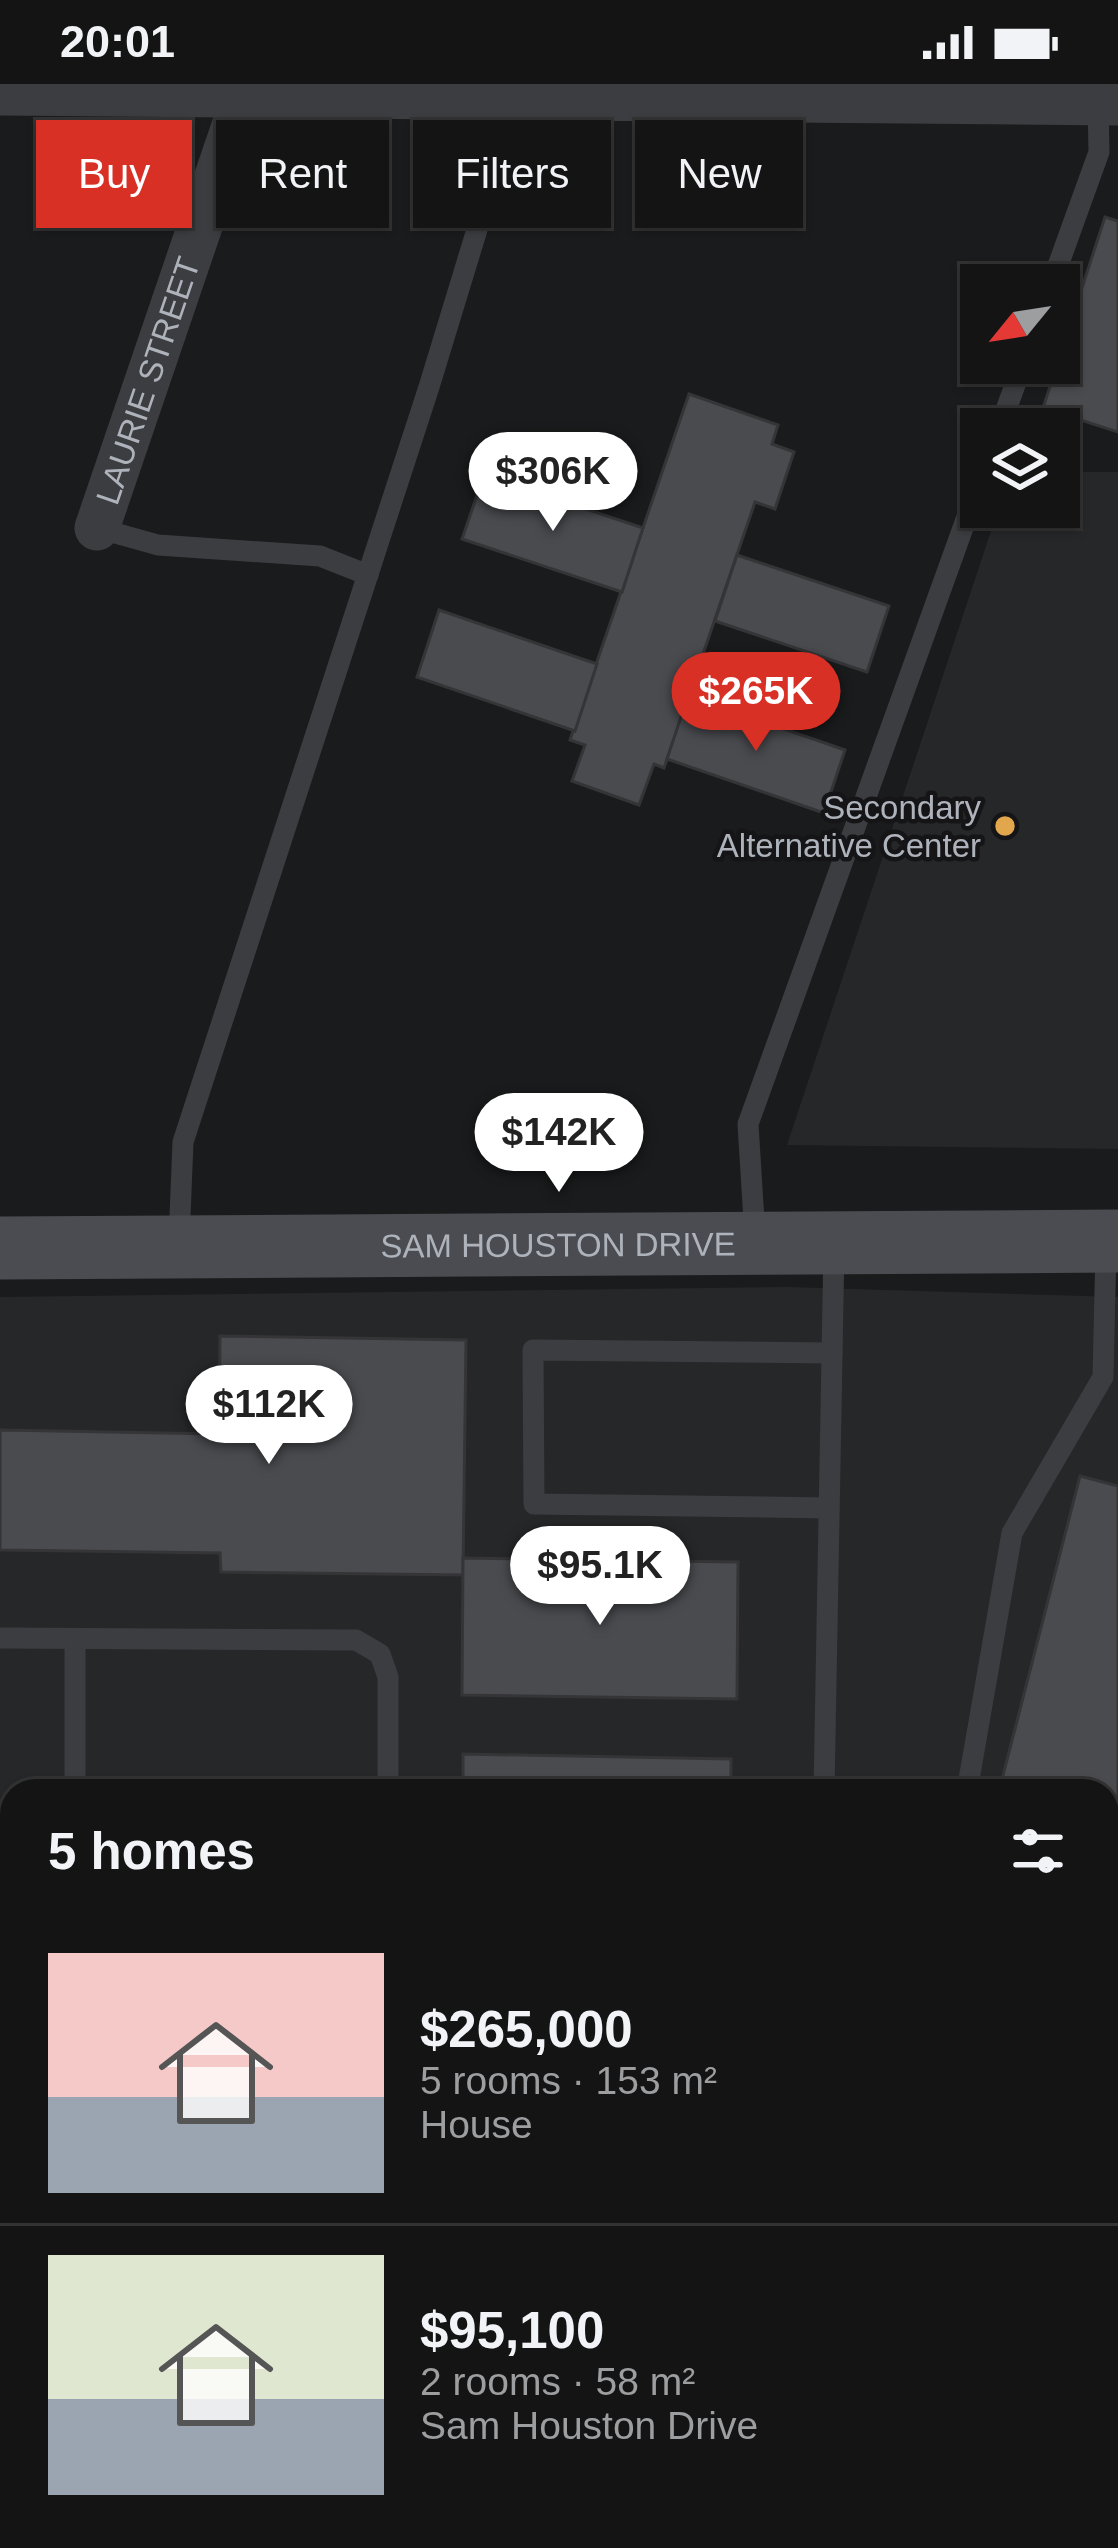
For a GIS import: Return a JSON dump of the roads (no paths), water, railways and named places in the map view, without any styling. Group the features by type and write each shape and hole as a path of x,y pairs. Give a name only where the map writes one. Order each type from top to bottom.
{"street":[{"path":"0,93 142,89 495,98 1108,103"},
{"name":"LAURIE STREET","path":"97,528 245,94"},
{"name":"SAM HOUSTON DRIVE","path":"0,1248 1112,1241"}],"lane":[{"path":"179,1247 183,1142 497,164 495,98"},
{"path":"1059,264 1099,152 1108,103"},
{"path":"97,528 158,545 320,556 368,575"},
{"path":"756,1244 748,1124 963,528"},
{"path":"969,1779 1012,1533 1110,1378 1112,1241"},
{"path":"824,1779 834,1243"},
{"path":"829,1508 534,1504 533,1350 832,1353"},
{"path":"0,1638 356,1640 380,1654 388,1677 388,1779"},
{"path":"75,1639 75,1779"}],"place":[{"name":"Secondary Alternative Center","path":"1005,826"}]}
